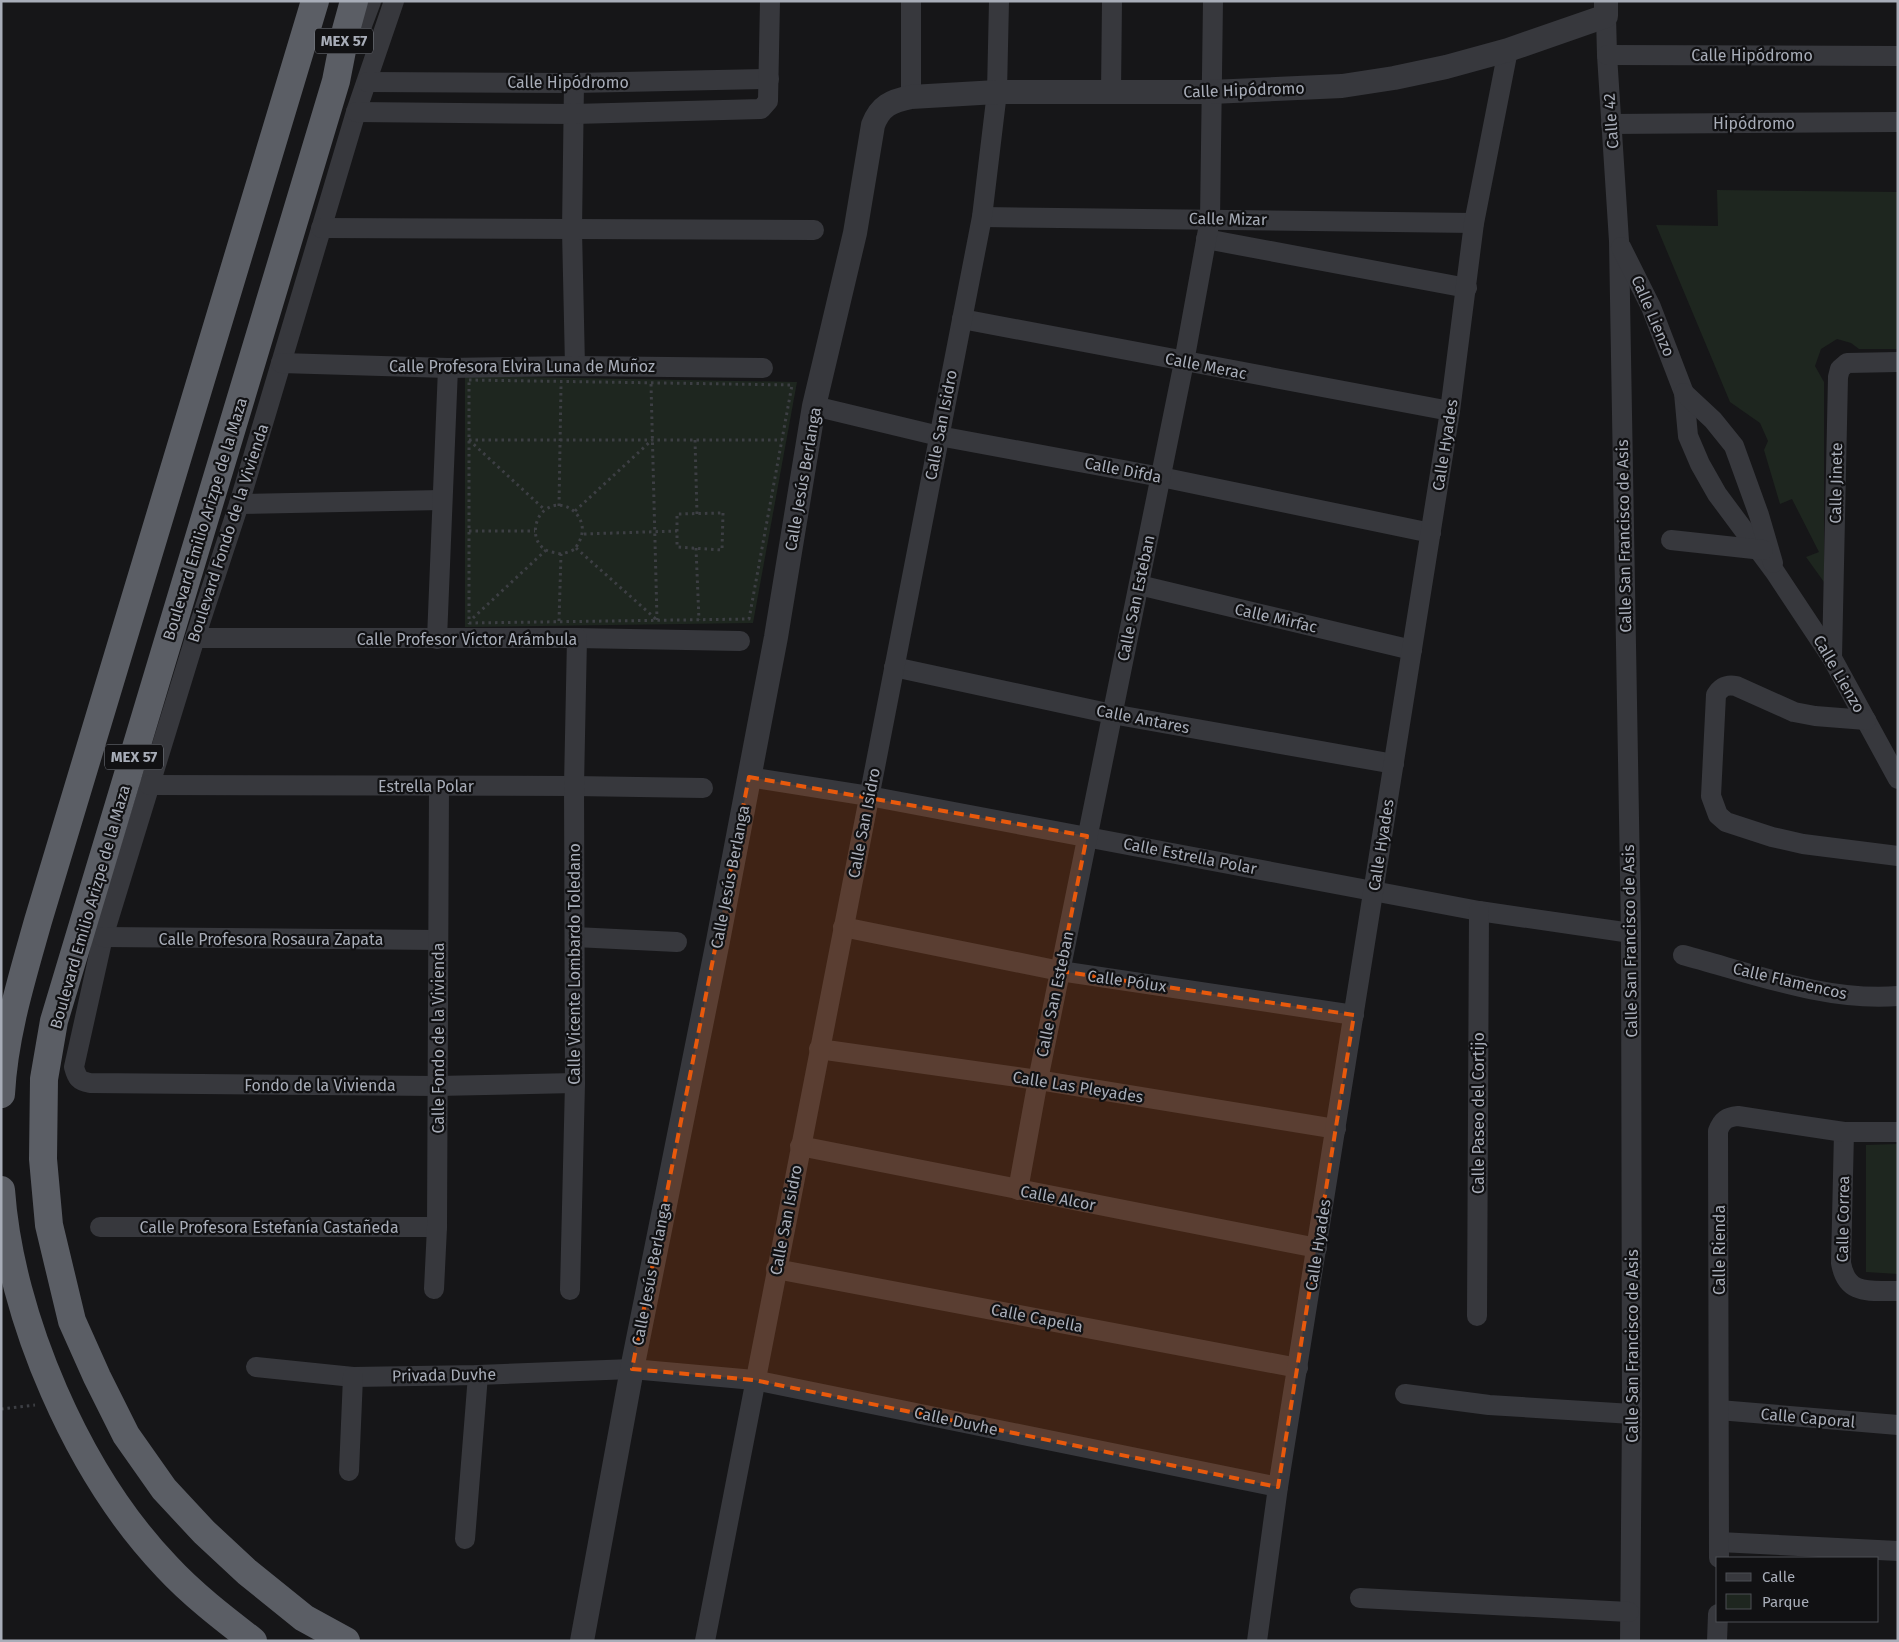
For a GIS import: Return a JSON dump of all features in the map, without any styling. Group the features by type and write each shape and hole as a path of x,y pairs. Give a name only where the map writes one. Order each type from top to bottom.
{"highway":[{"name":"MEX 57","path":"1,1094 2,1074 15,1005 38,921 315,1"},
{"name":"Boulevard Emilio Arizpe de la Maza","path":"346,1641 304,1618 247,1572 218,1545 164,1489 126,1434 97,1377 72,1321 49,1225 43,1159 44,1080 54,1021 336,81 354,1"},
{"path":"1,1190 4,1222 20,1299 58,1403 86,1456 126,1518 167,1568 220,1615 253,1641"}],"street":[{"path":"336,81 358,33 369,1"},
{"name":"Boulevard Fondo de la Vivienda","path":"74,1067 103,937 194,638 239,504 356,112 394,1"},
{"path":"769,79 770,1"},
{"path":"911,1 911,97"},
{"name":"Calle San Isidro","path":"705,1641 754,1380 982,217 997,92 999,1"},
{"path":"1111,92 1112,1"},
{"name":"Calle San Esteban","path":"1018,1190 1038,1080 1184,362 1210,219 1213,1"},
{"name":"Calle Hipódromo","path":"877,114 897,99 911,97 997,92 1211,92 1342,86 1394,78 1508,50 1606,9"},
{"name":"Calle 42","path":"1606,9 1607,54 1619,241"},
{"name":"Calle Hyades","path":"1257,1641 1278,1487 1450,411 1474,223 1508,50"},
{"name":"Calle Hipódromo","path":"1607,54 1898,56"},
{"name":"Calle Hipódromo","path":"356,112 574,114 757,110 765,106 768,101 769,79 574,83 367,82"},
{"path":"574,83 572,230 574,366"},
{"name":"Calle Jesús Berlanga","path":"582,1641 632,1369 718,941 776,637 814,406 855,233 872,124 877,114"},
{"name":"Hipódromo","path":"1611,124 1898,122"},
{"name":"Calle Mizar","path":"982,217 1474,223"},
{"path":"321,228 814,230"},
{"name":"Calle Mizar","path":"1206,239 1466,288"},
{"name":"Calle Lienzo","path":"1619,241 1651,307 1684,393 1688,436 1700,464 1722,501 1764,550 1775,572 1832,658 1898,779"},
{"name":"Calle San Francisco de Asis","path":"1619,241 1631,933 1632,1414 1630,1641"},
{"name":"Calle Merac","path":"962,319 1450,411"},
{"name":"Calle Jinete","path":"1832,658 1838,377 1840,369 1847,363 1898,362"},
{"name":"Calle Profesora Elvira Luna de Muñoz","path":"281,364 448,368 574,366 763,368"},
{"path":"437,639 448,368"},
{"name":"Calle Lienzo","path":"1684,393 1713,420 1734,446 1756,507 1764,550"},
{"name":"Calle Difda","path":"814,406 939,436 1161,477 1431,533"},
{"path":"239,504 442,500"},
{"path":"1671,540 1764,550"},
{"name":"Calle Mirfac","path":"1139,585 1412,650"},
{"name":"Calle Profesor Víctor Arámbula","path":"194,638 577,638 740,641"},
{"name":"Calle Vicente Lombardo Toledano","path":"570,1290 575,1083 574,786 577,638"},
{"name":"Calle Antares","path":"894,667 1112,714 1394,764"},
{"path":"1866,720 1814,716 1794,712 1736,686 1728,685 1720,688 1716,696 1711,796 1718,816 1726,822 1772,837 1803,844 1898,856"},
{"name":"Calle Estrella Polar","path":"749,778 869,796 1479,911 1631,933"},
{"name":"Estrella Polar","path":"149,785 703,788"},
{"name":"Calle Fondo de la Vivienda","path":"434,1289 437,1227 439,786"},
{"name":"Calle Paseo del Cortijo","path":"1478,1316 1479,911"},
{"name":"Calle Pólux","path":"843,927 1060,971 1354,1015"},
{"name":"Calle Profesora Rosaura Zapata","path":"103,937 438,940"},
{"path":"574,937 677,942"},
{"name":"Calle Flamencos","path":"1683,955 1796,985 1847,996 1898,996"},
{"name":"Calle Las Pleyades","path":"819,1049 1038,1080 1336,1129"},
{"name":"Fondo de la Vivienda","path":"74,1067 76,1077 81,1082 90,1083 437,1086 575,1083"},
{"name":"Calle Rienda","path":"1719,1550 1718,1131 1721,1123 1728,1117 1738,1116 1844,1132 1898,1132"},
{"name":"Calle Correa","path":"1844,1132 1841,1263 1844,1276 1850,1284 1860,1290 1898,1291"},
{"name":"Calle Alcor","path":"800,1146 1317,1248"},
{"name":"Calle Profesora Estefanía Castañeda","path":"100,1227 437,1227"},
{"name":"Calle Capella","path":"776,1269 1298,1368"},
{"name":"Privada Duvhe","path":"256,1367 352,1377 478,1375 632,1369"},
{"name":"Calle Duvhe","path":"632,1369 754,1380 1278,1487"},
{"path":"465,1539 478,1375"},
{"path":"349,1471 352,1377"},
{"path":"1405,1394 1489,1405 1632,1414"},
{"name":"Calle Caporal","path":"1719,1410 1898,1425"},
{"path":"1719,1550 1898,1551"},
{"path":"1360,1598 1629,1612"},
{"path":"1717,1641 1718,1622"}],"path":[{"path":"469,380 792,385 749,619 469,623 469,380"},
{"path":"559,506 561,382"},
{"path":"651,383 657,620"},
{"path":"469,440 782,440"},
{"path":"469,440 545,510"},
{"path":"575,511 653,440"},
{"path":"694,440 697,514"},
{"path":"559,506 575,511 582,520 584,534 576,548 561,554 546,550 540,545 535,531 536,521 545,510 559,506"},
{"path":"723,513 722,550 677,547 677,531 677,514 723,513"},
{"path":"469,532 535,531"},
{"path":"584,534 677,531"},
{"path":"576,548 657,620"},
{"path":"696,548 699,620"},
{"path":"469,623 546,550"},
{"path":"559,622 561,554"},
{"path":"1,1408 58,1403"}],"highlighted area":[{"path":"749,777 1087,836 1060,971 1354,1015 1278,1487 754,1380 632,1369"}],"green space":[{"path":"1717,190 1898,192 1898,349 1859,349 1851,343 1837,339 1821,349 1815,366 1824,382 1824,582 1806,557 1819,552 1792,499 1780,504 1764,450 1768,441 1760,423 1730,402 1656,225 1718,226"},
{"path":"465,376 797,382 753,623 465,627"},
{"path":"1898,1144 1898,1274 1866,1272 1866,1145"}]}
